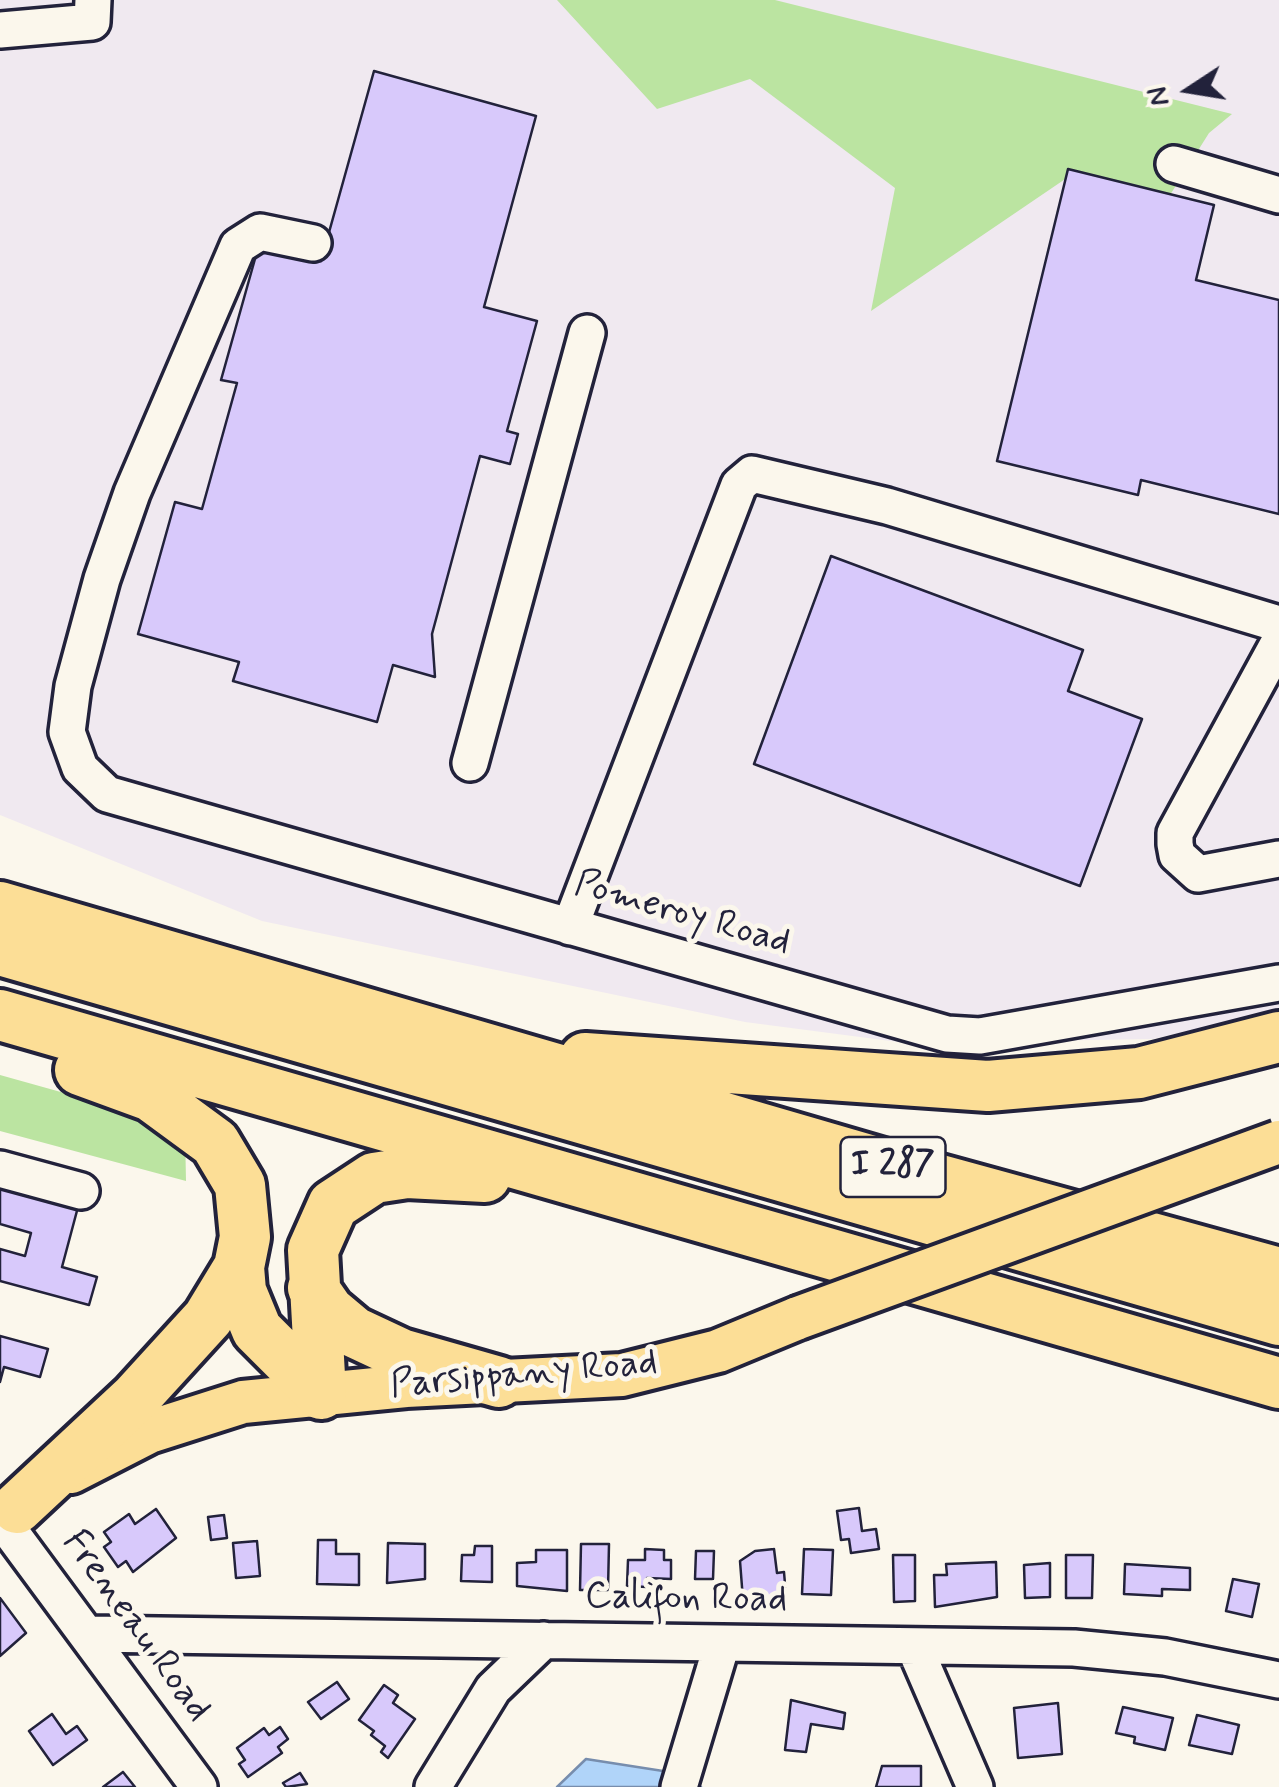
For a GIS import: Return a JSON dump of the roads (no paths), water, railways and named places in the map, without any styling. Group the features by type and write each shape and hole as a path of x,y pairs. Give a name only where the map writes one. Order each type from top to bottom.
{"highway":[{"name":"I 287","path":"0,907 1279,1273"},
{"path":"0,950 1279,1320"},
{"path":"0,1015 1279,1383"},
{"path":"508,1055 704,1063 899,1083 988,1086 1140,1073 1279,1037"},
{"path":"0,1040 151,1096 203,1132 225,1156 240,1185 245,1238 239,1266 241,1291 258,1330 321,1394"},
{"path":"321,1394 312,1250 324,1218 345,1194 374,1178 406,1173 572,1182"},
{"path":"6,1516 134,1398 208,1318 239,1266"},
{"path":"313,1288 329,1311 354,1332 401,1354 499,1382"}],"main road":[{"name":"Parsippany Road","path":"6,1516 98,1456 164,1426 243,1402 606,1376 654,1368 718,1351 1279,1142"}],"street":[{"path":"0,30 92,22 93,0"},
{"path":"1174,164 1279,195"},
{"name":"Pomeroy Road","path":"312,243 260,232 238,246 221,277 102,579 73,686 67,732 80,768 107,794 948,1034 980,1036 1279,983"},
{"path":"470,764 586,333"},
{"path":"570,927 739,486 752,474 887,506 1279,624"},
{"path":"1279,642 1175,833 1177,856 1198,874 1279,859"},
{"path":"0,1169 81,1191"},
{"name":"Freneau Road","path":"6,1516 199,1787"},
{"name":"Califon Road","path":"90,1634 1074,1648 1165,1657 1279,1680"},
{"path":"433,1787 493,1689 544,1640"},
{"path":"682,1779 722,1644"},
{"path":"914,1646 975,1787"}],"water":[{"path":"586,1759 663,1771 701,1787 557,1787"}]}
